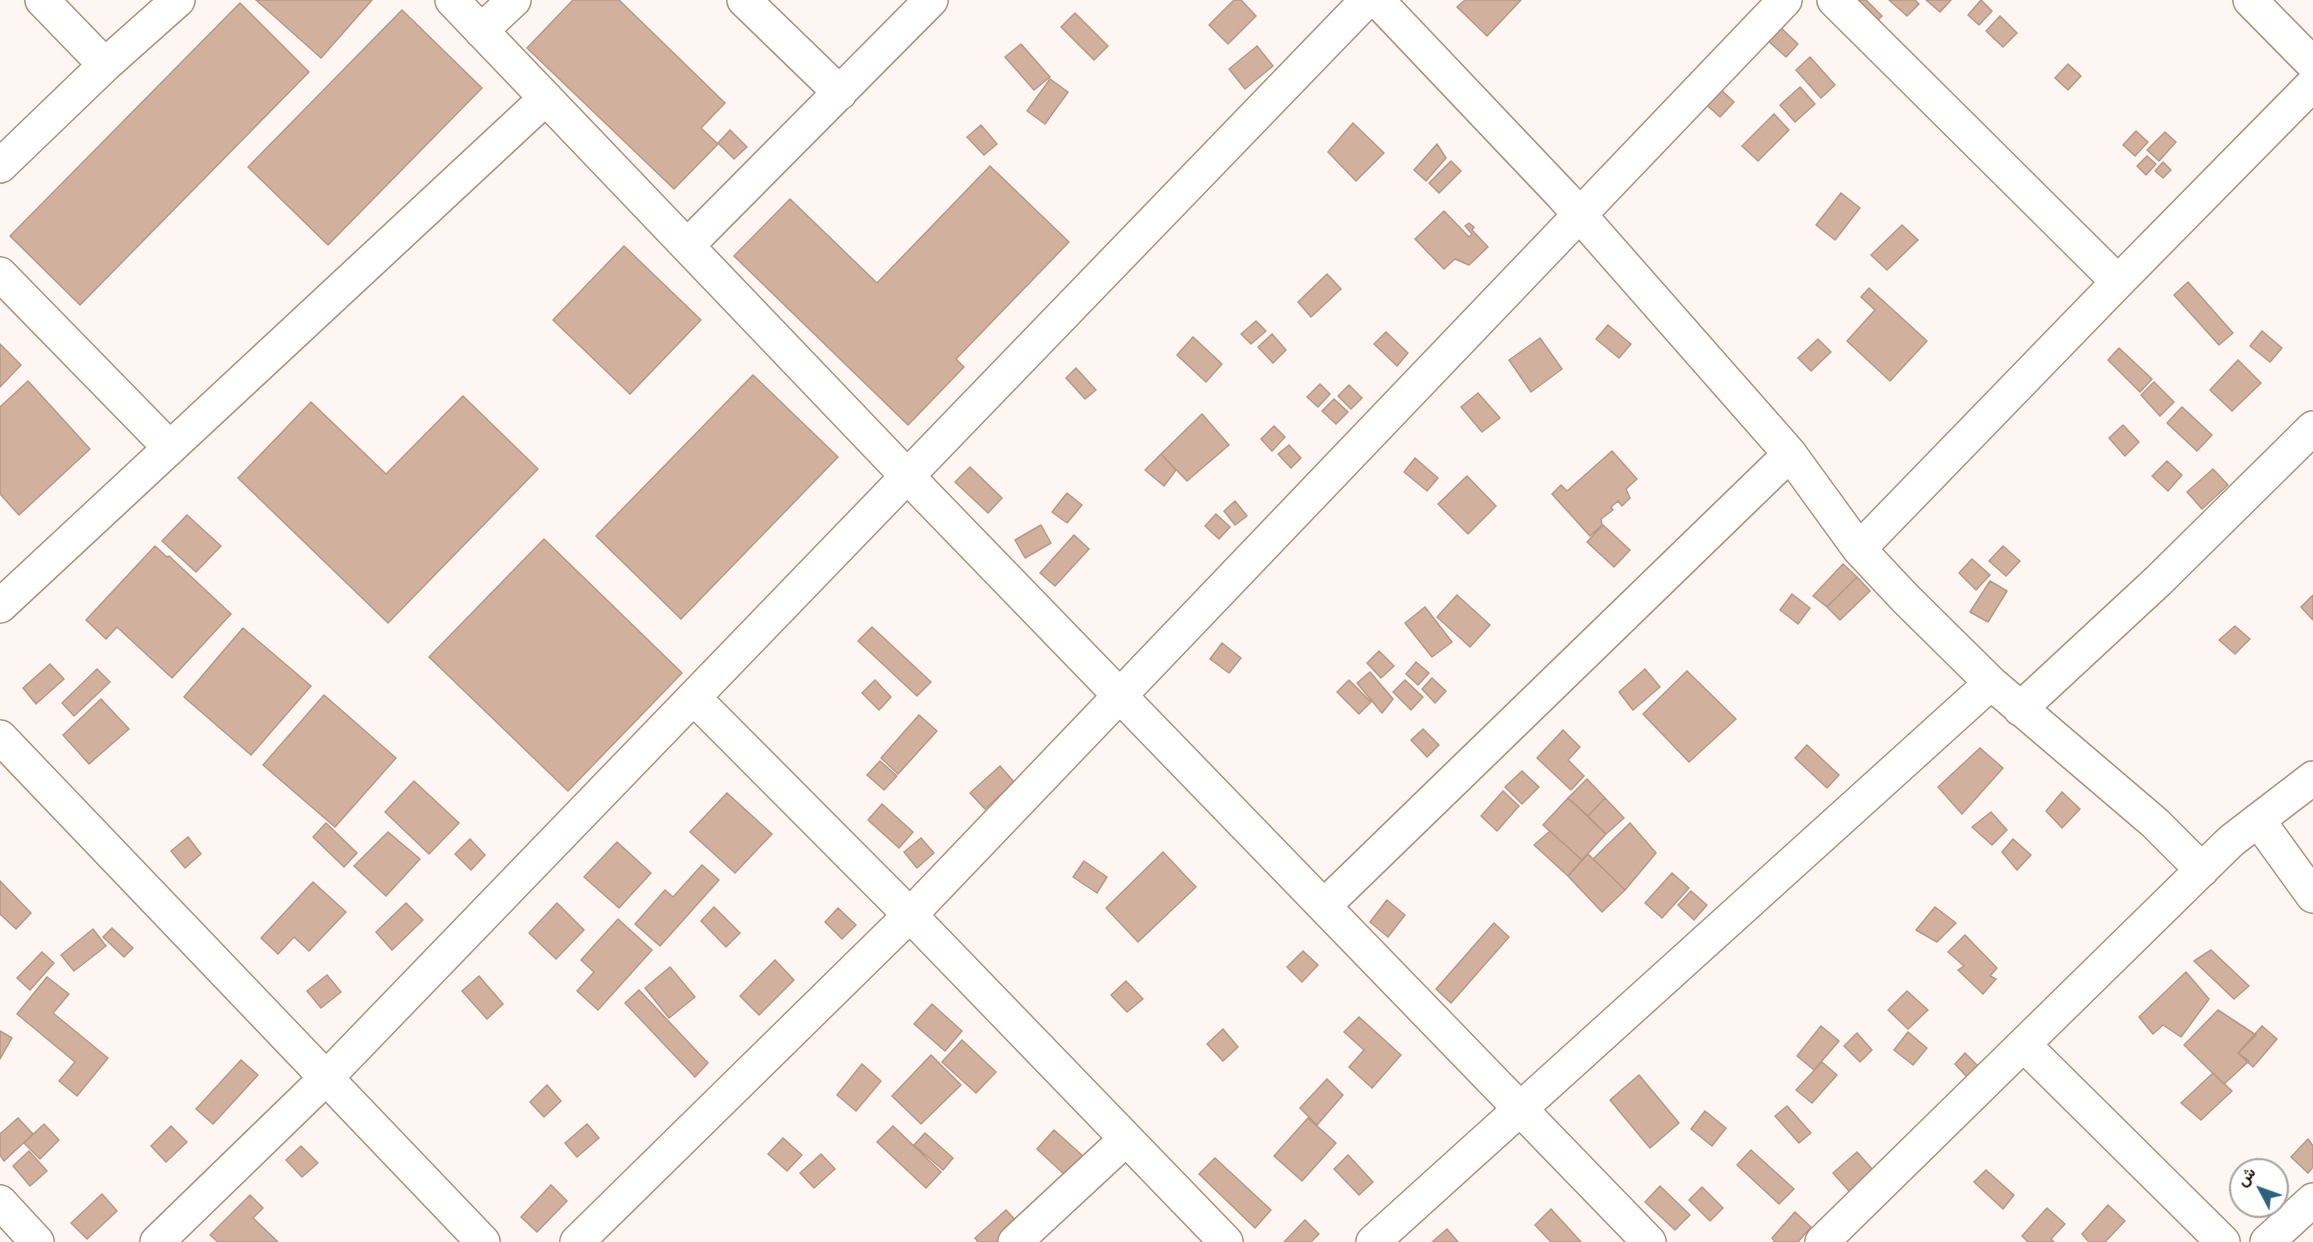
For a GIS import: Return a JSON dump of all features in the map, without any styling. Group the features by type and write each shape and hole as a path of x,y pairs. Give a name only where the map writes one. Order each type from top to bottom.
{"street":[{"path":"42,0 105,65"},
{"path":"0,166 105,65 178,0"},
{"path":"452,0 908,477 1521,1107 1649,1242"},
{"path":"482,31 514,0"},
{"path":"744,0 840,93"},
{"path":"688,245 931,0"},
{"path":"157,1242 326,1078 1367,0"},
{"path":"1377,0 1580,215 1790,454 1859,549 1991,683 2155,823 2202,870"},
{"path":"577,1242 910,915 1785,0"},
{"path":"1834,0 2118,282"},
{"path":"2250,0 2313,64"},
{"path":"1859,549 2313,84"},
{"path":"0,606 546,98"},
{"path":"0,274 170,447"},
{"path":"2020,709 2158,581 2313,428"},
{"path":"1324,906 1790,454"},
{"path":"1373,1242 1991,683"},
{"path":"694,698 910,915 1226,1242"},
{"path":"0,737 483,1242"},
{"path":"1822,1242 2231,841 2313,778"},
{"path":"2258,820 2313,896"},
{"path":"2024,1045 2223,1242"},
{"path":"1015,1242 1126,1139"},
{"path":"2267,1242 2313,1200"},
{"path":"0,1202 37,1242"}],"building":[{"path":"256,0 372,0 321,58"},
{"path":"573,0 619,0 725,103 701,128 718,144 674,189 527,48"},
{"path":"1234,0 1241,0 1256,16 1228,44 1209,25"},
{"path":"1465,0 1521,0 1487,36 1457,7"},
{"path":"1832,0 1866,0 1882,16 1865,33"},
{"path":"1889,0 1915,0 1919,4 1907,16"},
{"path":"1926,0 1951,0 1940,12"},
{"path":"1981,0 1992,11 1979,25 1968,15"},
{"path":"240,3 309,72 80,305 10,236"},
{"path":"402,10 482,88 328,245 248,167"},
{"path":"1075,13 1108,46 1094,60 1061,27"},
{"path":"2000,16 2017,33 2003,47 1986,31"},
{"path":"1777,24 1798,44 1786,57 1765,38"},
{"path":"1021,44 1050,77 1034,90 1005,57"},
{"path":"1257,46 1273,66 1245,89 1229,69"},
{"path":"1810,57 1835,85 1821,98 1796,70"},
{"path":"2068,64 2081,76 2068,90 2055,78"},
{"path":"1050,79 1068,92 1045,124 1027,111"},
{"path":"1715,84 1734,102 1720,117 1701,100"},
{"path":"1800,87 1815,104 1795,122 1780,105"},
{"path":"1774,114 1789,130 1758,161 1742,146"},
{"path":"1353,123 1384,153 1356,181 1328,152"},
{"path":"981,125 997,144 984,155 967,137"},
{"path":"730,130 747,147 734,159 718,143"},
{"path":"2136,131 2148,142 2135,156 2123,145"},
{"path":"2165,132 2176,142 2159,161 2147,150"},
{"path":"1437,144 1446,158 1426,181 1414,170"},
{"path":"2147,156 2156,164 2146,175 2137,166"},
{"path":"1451,161 1461,171 1439,193 1429,183"},
{"path":"2163,162 2171,170 2163,178 2155,171"},
{"path":"990,166 1069,242 956,359 964,367 908,425 734,256 790,199 877,283"},
{"path":"1841,193 1860,208 1835,240 1816,225"},
{"path":"1444,211 1469,237 1472,234 1465,226 1469,223 1474,227 1472,230 1488,247 1469,265 1455,259 1444,269 1415,239"},
{"path":"1902,225 1918,240 1887,270 1871,255"},
{"path":"624,246 701,320 630,394 553,320"},
{"path":"1327,274 1341,289 1311,317 1298,302"},
{"path":"2188,282 2233,333 2219,345 2174,295"},
{"path":"1869,288 1927,341 1890,381 1847,341 1875,310 1861,297"},
{"path":"1256,321 1266,331 1251,344 1241,334"},
{"path":"1608,325 1631,344 1619,358 1596,339"},
{"path":"2262,331 2282,348 2270,362 2250,346"},
{"path":"1386,332 1408,353 1397,366 1374,344"},
{"path":"1272,334 1286,350 1273,363 1258,347"},
{"path":"1193,337 1222,364 1206,382 1177,355"},
{"path":"1540,338 1562,369 1531,392 1509,360"},
{"path":"1818,339 1831,352 1811,371 1798,358"},
{"path":"0,344 21,365 0,387"},
{"path":"2119,348 2152,379 2140,392 2108,360"},
{"path":"2238,360 2261,383 2232,411 2210,390"},
{"path":"1076,368 1096,390 1085,399 1066,378"},
{"path":"753,375 838,457 681,619 596,536"},
{"path":"28,381 90,449 19,515 0,494 0,407"},
{"path":"2154,382 2174,402 2160,416 2141,395"},
{"path":"1320,384 1330,394 1318,407 1307,397"},
{"path":"1349,385 1362,398 1351,409 1338,396"},
{"path":"1478,393 1500,418 1482,432 1461,407"},
{"path":"463,396 538,469 388,623 238,478 311,402 386,474"},
{"path":"1334,399 1348,412 1336,424 1322,411"},
{"path":"2182,407 2212,435 2197,451 2167,423"},
{"path":"1202,414 1229,445 1187,481 1161,454"},
{"path":"2123,425 2139,442 2125,456 2109,438"},
{"path":"1274,426 1285,437 1272,451 1261,439"},
{"path":"1289,445 1301,458 1291,468 1278,454"},
{"path":"1612,451 1637,479 1626,489 1630,498 1622,506 1618,501 1611,507 1613,510 1601,519 1602,525 1590,536 1552,494 1561,485 1567,491"},
{"path":"1161,454 1176,470 1164,486 1145,470"},
{"path":"1415,458 1438,478 1427,491 1404,472"},
{"path":"2167,461 2182,475 2168,491 2152,476"},
{"path":"970,467 1002,498 988,513 955,482"},
{"path":"2213,469 2228,485 2202,509 2187,492"},
{"path":"1467,476 1496,506 1468,534 1438,504"},
{"path":"1067,493 1082,505 1067,523 1052,512"},
{"path":"1235,501 1247,516 1235,525 1224,511"},
{"path":"1216,514 1230,527 1219,539 1205,526"},
{"path":"187,515 221,546 196,572 162,541"},
{"path":"1041,525 1051,543 1025,558 1015,540"},
{"path":"1603,525 1630,550 1614,567 1587,542"},
{"path":"1074,535 1089,549 1055,586 1040,573"},
{"path":"544,539 682,673 568,791 429,657"},
{"path":"155,546 167,557 169,556 231,614 172,678 117,627 106,639 86,620"},
{"path":"2003,546 2020,561 2006,576 1989,561"},
{"path":"1972,559 1990,575 1976,590 1959,573"},
{"path":"1843,564 1857,577 1827,607 1813,596"},
{"path":"1857,577 1870,591 1840,620 1827,607"},
{"path":"1990,581 2007,591 1988,622 1970,612"},
{"path":"1792,594 1810,608 1798,624 1780,610"},
{"path":"1457,595 1490,625 1470,647 1437,617"},
{"path":"2313,595 2313,620 2301,607"},
{"path":"1425,607 1452,642 1432,657 1405,623"},
{"path":"2235,626 2250,639 2235,654 2219,640"},
{"path":"872,627 931,682 917,696 858,641"},
{"path":"243,628 311,686 251,755 184,697"},
{"path":"1222,643 1241,658 1229,673 1210,659"},
{"path":"1379,651 1394,666 1381,678 1367,663"},
{"path":"1416,662 1429,673 1418,685 1406,674"},
{"path":"50,664 64,679 36,704 23,688"},
{"path":"97,669 110,682 74,716 62,703"},
{"path":"1645,669 1660,687 1633,710 1619,692"},
{"path":"1687,671 1736,719 1689,762 1643,714"},
{"path":"1370,672 1393,699 1382,713 1357,683"},
{"path":"1432,678 1446,691 1435,703 1422,689"},
{"path":"875,680 891,697 879,710 862,693"},
{"path":"1349,680 1371,702 1359,714 1337,692"},
{"path":"1405,680 1423,697 1411,710 1393,692"},
{"path":"324,695 396,758 335,827 263,765"},
{"path":"101,699 129,729 89,764 63,735"},
{"path":"919,715 937,731 898,774 881,758"},
{"path":"1423,729 1439,745 1427,757 1411,740"},
{"path":"1563,730 1580,747 1568,760 1584,776 1571,790 1537,758"},
{"path":"1807,745 1839,775 1827,788 1795,758"},
{"path":"1980,748 2003,768 1962,814 1938,787"},
{"path":"880,761 897,776 884,790 867,775"},
{"path":"1000,766 1014,782 985,809 970,793"},
{"path":"1522,771 1539,787 1522,804 1505,787"},
{"path":"1587,779 1605,798 1588,816 1568,798"},
{"path":"414,781 459,823 429,854 385,812"},
{"path":"1503,791 1519,806 1497,831 1481,816"},
{"path":"2062,792 2080,809 2062,828 2046,811"},
{"path":"727,793 772,834 735,873 690,832"},
{"path":"1568,798 1606,834 1582,860 1543,825"},
{"path":"1605,798 1624,818 1606,834 1588,816"},
{"path":"882,804 913,832 899,848 868,820"},
{"path":"1991,812 2007,830 1992,845 1972,827"},
{"path":"326,823 357,853 344,867 313,837"},
{"path":"1630,823 1656,853 1625,890 1593,859"},
{"path":"1550,831 1582,860 1568,876 1534,845"},
{"path":"388,832 420,859 386,896 354,866"},
{"path":"188,837 201,854 185,868 171,851"},
{"path":"921,838 934,853 917,868 904,852"},
{"path":"470,839 485,855 471,870 455,854"},
{"path":"2013,839 2031,855 2017,870 2002,852"},
{"path":"617,842 651,873 619,908 584,877"},
{"path":"1163,852 1196,887 1138,942 1106,908"},
{"path":"1588,854 1625,890 1602,912 1568,876"},
{"path":"1084,861 1107,877 1097,893 1073,877"},
{"path":"702,865 719,880 660,946 635,924 665,890 673,897"},
{"path":"1672,873 1689,888 1662,918 1645,903"},
{"path":"0,881 31,913 16,929 0,914"},
{"path":"313,882 346,912 309,951 294,937 278,954 261,938"},
{"path":"1691,891 1707,905 1694,920 1678,905"},
{"path":"1387,900 1405,915 1388,937 1370,922"},
{"path":"406,903 423,920 392,950 376,932"},
{"path":"557,903 584,930 556,959 529,933"},
{"path":"714,907 740,933 726,947 701,921"},
{"path":"1935,907 1956,923 1937,942 1916,930"},
{"path":"838,908 856,925 842,939 825,922"},
{"path":"618,919 652,950 598,1010 577,991 594,972 581,960"},
{"path":"1494,923 1509,937 1451,1003 1436,989"},
{"path":"112,928 133,948 124,957 103,937"},
{"path":"93,929 106,946 74,971 61,955"},
{"path":"1965,935 1997,968 1990,976 1996,979 1983,994 1958,970 1964,966 1948,952"},
{"path":"2211,950 2249,986 2234,999 2194,961"},
{"path":"1303,951 1318,965 1302,982 1287,967"},
{"path":"42,952 54,963 30,990 17,978"},
{"path":"775,960 794,980 759,1015 740,996"},
{"path":"670,967 695,997 669,1018 645,988"},
{"path":"2186,972 2209,999 2181,1037 2163,1025 2153,1034 2139,1017"},
{"path":"327,975 341,992 321,1008 307,991"},
{"path":"479,976 503,1004 487,1019 462,991"},
{"path":"47,977 69,994 53,1013 108,1058 77,1096 59,1081 75,1062 17,1014"},
{"path":"1126,981 1143,999 1127,1012 1111,995"},
{"path":"639,990 708,1063 695,1077 625,1003"},
{"path":"1907,991 1928,1010 1908,1029 1888,1010"},
{"path":"932,1004 962,1031 945,1051 914,1024"},
{"path":"2218,1010 2256,1035 2238,1053 2249,1061 2224,1084 2184,1045"},
{"path":"1359,1017 1401,1055 1372,1088 1349,1067 1364,1050 1344,1032"},
{"path":"1821,1026 1839,1041 1814,1070 1797,1056"},
{"path":"2262,1026 2277,1039 2253,1067 2238,1053"},
{"path":"1223,1029 1238,1047 1223,1061 1207,1044"},
{"path":"0,1031 12,1038 0,1059"},
{"path":"1908,1032 1927,1048 1913,1065 1894,1050"},
{"path":"1857,1033 1872,1050 1860,1062 1844,1046"},
{"path":"962,1040 996,1072 976,1093 942,1062"},
{"path":"1965,1053 1979,1067 1967,1077 1955,1064"},
{"path":"931,1055 961,1085 921,1124 892,1096"},
{"path":"241,1060 258,1075 213,1124 196,1109"},
{"path":"1822,1062 1837,1075 1812,1103 1796,1090"},
{"path":"862,1064 881,1081 856,1111 837,1095"},
{"path":"2213,1073 2232,1091 2201,1120 2181,1103"},
{"path":"1639,1075 1679,1123 1650,1148 1610,1100"},
{"path":"1327,1079 1343,1095 1317,1125 1300,1108"},
{"path":"547,1085 561,1101 544,1117 530,1102"},
{"path":"1787,1106 1811,1133 1799,1143 1775,1116"},
{"path":"1705,1111 1726,1128 1712,1146 1691,1129"},
{"path":"18,1118 33,1134 4,1161 0,1155 0,1134"},
{"path":"1308,1118 1336,1143 1302,1181 1274,1156"},
{"path":"44,1124 59,1140 40,1159 24,1143"},
{"path":"587,1124 599,1138 577,1157 565,1143"},
{"path":"171,1126 187,1142 166,1162 151,1146"},
{"path":"893,1126 941,1172 926,1188 877,1142"},
{"path":"1054,1130 1084,1157 1066,1176 1037,1149"},
{"path":"925,1133 953,1158 943,1170 914,1145"},
{"path":"783,1138 802,1155 787,1171 768,1154"},
{"path":"2308,1139 2313,1146 2313,1167 2308,1173 2291,1157"},
{"path":"301,1146 318,1163 302,1177 286,1160"},
{"path":"1751,1150 1794,1189 1779,1204 1737,1165"},
{"path":"29,1151 47,1171 30,1186 13,1166"},
{"path":"1857,1152 1873,1170 1849,1191 1833,1173"},
{"path":"821,1154 835,1169 814,1188 800,1173"},
{"path":"1348,1155 1373,1182 1359,1195 1334,1169"},
{"path":"1215,1158 1271,1210 1255,1228 1199,1174"},
{"path":"1986,1170 2014,1195 2003,1209 1974,1182"},
{"path":"551,1185 567,1201 537,1232 521,1217"},
{"path":"1660,1186 1690,1215 1675,1230 1645,1202"},
{"path":"1702,1187 1723,1208 1710,1221 1689,1200"},
{"path":"102,1194 117,1211 87,1239 71,1223"},
{"path":"250,1195 263,1208 253,1218 278,1242 218,1242 210,1235"},
{"path":"2108,1205 2125,1221 2105,1242 2089,1242 2082,1234"},
{"path":"2047,1208 2065,1224 2051,1239 2054,1242 2028,1242 2022,1236"},
{"path":"1551,1209 1581,1242 1551,1242 1535,1225"},
{"path":"1006,1210 1020,1225 1001,1242 978,1242 975,1238"},
{"path":"1795,1212 1811,1227 1798,1242 1775,1242 1772,1238"},
{"path":"1305,1220 1319,1234 1311,1242 1284,1242"},
{"path":"1447,1229 1458,1242 1432,1242"}]}
